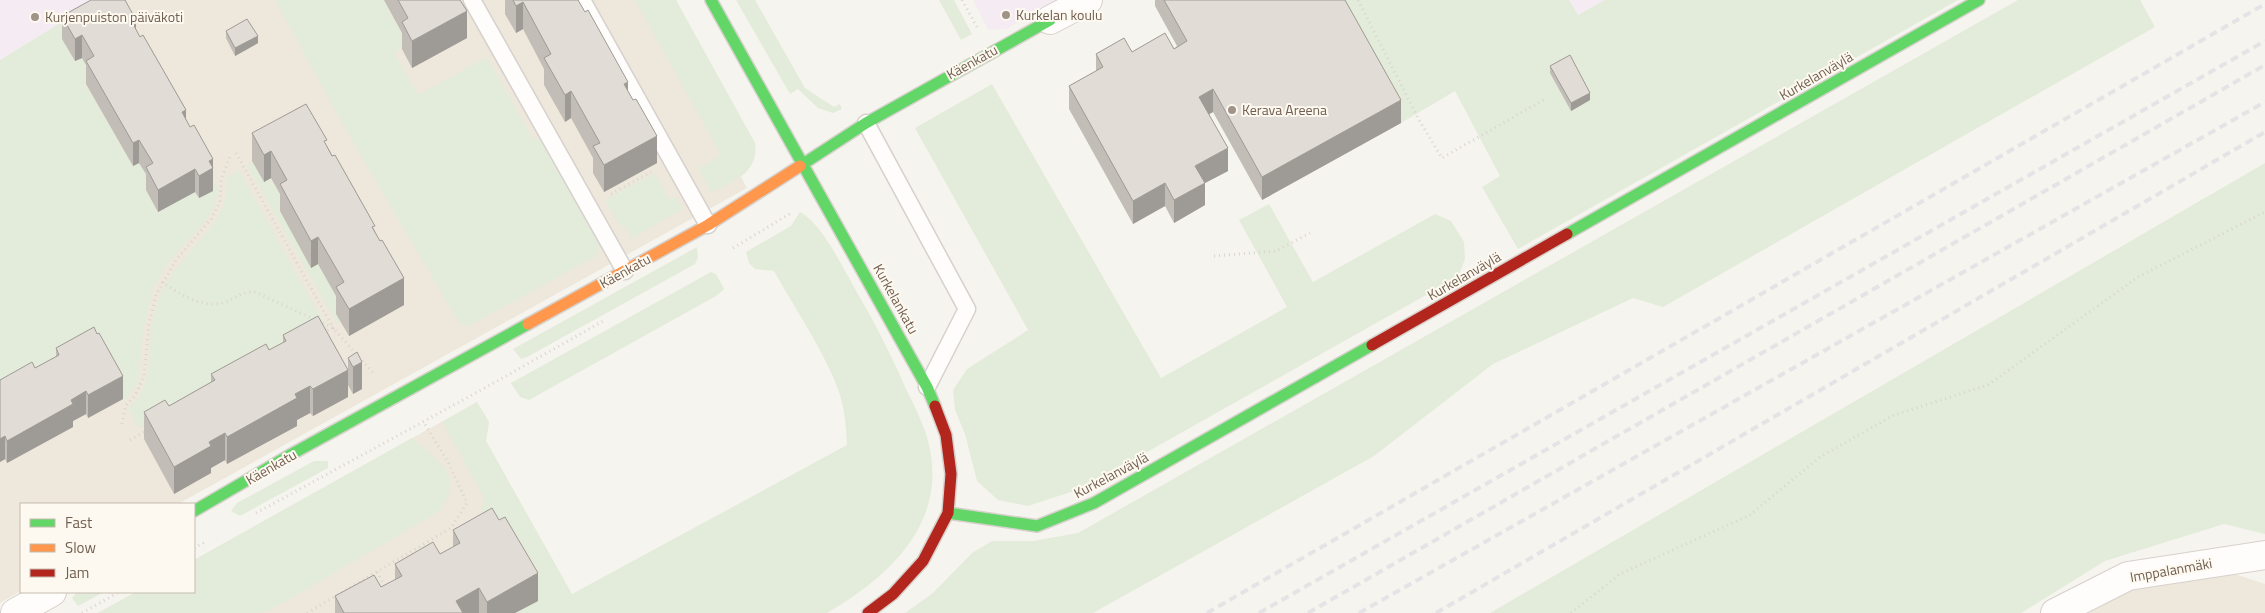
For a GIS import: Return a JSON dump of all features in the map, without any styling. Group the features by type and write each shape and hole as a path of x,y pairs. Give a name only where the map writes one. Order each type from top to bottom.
{"street":[{"name":"Kurkelankatu","path":"712,0 928,387 946,436 951,474 948,513 923,561 893,594 868,613"},
{"path":"1050,20 1088,0"},
{"name":"Kurkelanväylä","path":"948,513 1037,526 1094,503 1979,0"},
{"name":"Käenkatu","path":"195,510 290,455 708,225 866,122 1050,20"},
{"name":"Imppalanmäki","path":"2055,613 2128,576 2265,555"},
{"path":"15,613 50,593"}],"lane":[{"path":"582,0 708,225"},
{"path":"478,2 588,207 625,271"},
{"path":"866,122 967,309 928,387"}],"path":[{"path":"1358,0 1419,120 1442,158 1545,99"},
{"path":"236,153 333,328 376,376"},
{"path":"122,424 126,405 135,396 144,376 149,324 156,295 176,260 211,220 220,202 221,180 230,156"},
{"path":"588,207 672,160"},
{"path":"1571,613 1620,574 1750,514 1820,457 1894,415 1988,385 2138,277 2265,212"},
{"path":"1214,256 1276,251 1310,233"},
{"path":"162,282 181,295 210,304 222,303 245,291 255,292 333,328"},
{"path":"315,337 333,328"},
{"path":"250,517 483,389"},
{"path":"308,613 451,528 467,503 448,462 423,422"},
{"path":"130,440 150,429"},
{"path":"195,547 209,540"},
{"path":"377,572 387,589"},
{"path":"82,613 117,593"}],"shaded area":[{"name":"Kurjenpuiston päiväkoti","path":"0,0 98,0 0,60"},
{"path":"98,0 645,0 747,188 180,503 20,503 20,592 0,603 0,380 43,34"},
{"name":"Kurkelan koulu","path":"973,0 1059,0 1006,29 988,30"},
{"path":"1569,0 1605,0 1578,15"},
{"path":"477,402 489,422 486,441 582,613 98,613 134,593 195,593 195,559"},
{"path":"2219,569 2265,584 2265,613 2064,613 2118,587"}],"green space":[{"path":"98,0 75,61 82,58 94,79 86,84 133,166 139,163 153,186 146,190 158,212 195,192 199,198 213,182 219,189 214,207 206,220 168,263 153,289 143,332 139,381 124,401 99,356 0,403 0,60"},
{"path":"275,0 384,0 408,45 394,53 418,95 487,57 534,141 544,134 600,241 598,255 469,326 459,323 346,130"},
{"path":"635,0 676,0 755,143 753,162 749,169 736,180 711,193 698,168 721,155"},
{"path":"736,0 755,0 805,88 834,107 840,104 842,109 833,113 818,108 798,89 790,94"},
{"path":"939,0 954,0 972,34 961,40"},
{"path":"1338,0 1569,0 1578,15 1605,0 1958,0 1518,249 1482,187 1500,176 1455,91 1401,123"},
{"path":"2018,0 2140,0 2155,27 1663,307 1633,298 1493,364 1374,456 1093,613 905,613 933,593 972,553 992,541 1033,541 1078,533"},
{"path":"992,84 1161,378 1287,307 1239,220 1269,204 1313,282 1435,214 1451,221 1464,242 1465,259 1458,277 1083,488 1028,506 998,500 977,481 965,434 955,410 953,390 967,369 1028,330 915,128"},
{"path":"252,161 264,182 271,178 287,207 280,211 311,268 318,264 344,309 336,314 340,322 337,324 247,165"},
{"path":"2265,163 2265,534 2224,524 2105,561 2021,613 1490,613"},
{"path":"239,170 325,324 138,428 128,408 135,402 145,384 151,330 159,298 177,267 207,232 222,209 226,197 226,178"},
{"path":"655,173 669,199 676,197 683,209 632,238 624,225 620,226 605,200"},
{"path":"800,212 818,228 842,265 885,344 925,431 932,462 931,490 924,516 912,539 895,561 875,580 827,613 515,613 516,548 499,518 477,530 484,497 442,422 477,402 489,422 486,441 572,594 847,445 841,398 826,362 774,271 755,269 749,263 746,252 791,226"},
{"path":"697,247 698,258 695,264 527,357 521,359 513,349"},
{"path":"711,272 716,274 724,289 716,296 529,400 520,397 511,383"},
{"path":"412,438 439,462 446,470 449,478 450,488 447,499 440,511 283,603 262,613 98,613 134,593 195,593 195,559"},
{"path":"314,461 328,461 328,468 240,516 231,511 237,503"},
{"path":"76,593 102,593 78,606 72,598"}],"building":[{"path":"91,0 125,0 136,20 132,22 140,37 143,35 186,110 182,112 190,127 194,125 213,159 209,161 213,168 199,176 195,169 158,190 146,167 153,163 139,140 133,143 86,61 94,56 82,35 75,39 62,16"},
{"path":"398,0 460,0 467,11 412,41 402,22 408,18"},
{"path":"513,0 578,0 585,12 588,10 628,82 624,84 633,100 636,99 657,136 604,165 593,146 600,143 571,91 565,95 544,58 551,54 523,2 516,6"},
{"name":"Kerava Areena","path":"1164,0 1345,0 1401,100 1262,177 1213,89 1199,97 1228,148 1195,166 1205,183 1174,200 1165,183 1133,201 1069,86 1103,67 1096,54 1124,38 1132,52 1165,33 1174,49 1187,41"},
{"path":"247,19 258,36 235,48 226,31"},
{"path":"1570,55 1590,93 1571,103 1550,66"},
{"path":"306,104 327,140 324,141 332,156 335,155 375,226 372,227 380,241 382,240 404,278 349,309 336,287 344,282 318,237 311,241 280,184 287,180 271,151 264,155 252,133"},
{"path":"318,316 348,370 313,389 310,386 295,394 297,398 227,437 225,433 209,442 211,446 174,467 144,412 165,400 169,406 215,380 211,374 266,344 269,350 286,341 283,335"},
{"path":"94,327 123,376 88,395 86,391 71,400 73,404 7,441 5,436 0,439 0,380 32,362 35,368 59,355 56,348"},
{"path":"357,352 362,362 353,367 348,358"},
{"path":"492,508 499,520 505,517 538,573 487,602 479,588 456,601 463,613 344,613 335,596 374,575 381,587 402,576 395,564 433,542 440,554 460,543 453,530"}],"railway":[{"path":"1207,613 2265,4"},
{"path":"1259,613 2265,41"},
{"path":"1308,613 2265,65"},
{"path":"1359,613 2265,102"},
{"path":"1436,613 2265,132"}],"traffic: fast":[{"path":"711,0 927,387 935,406"},
{"path":"1567,234 1979,0"},
{"path":"800,166 866,123 1050,20"},
{"path":"195,510 290,455 528,324"},
{"path":"948,513 1037,526 1094,503 1372,345"}],"traffic: slow":[{"path":"528,324 708,225 800,166"}],"traffic: jam":[{"path":"1372,345 1567,234"},
{"path":"868,613 893,594 923,561 948,513 951,474 946,435 935,406"}],"place":[{"name":"Kurkelan koulu","path":"1006,15"},
{"name":"Kurjenpuiston päiväkoti","path":"35,17"},
{"name":"Kerava Areena","path":"1232,110"}]}
